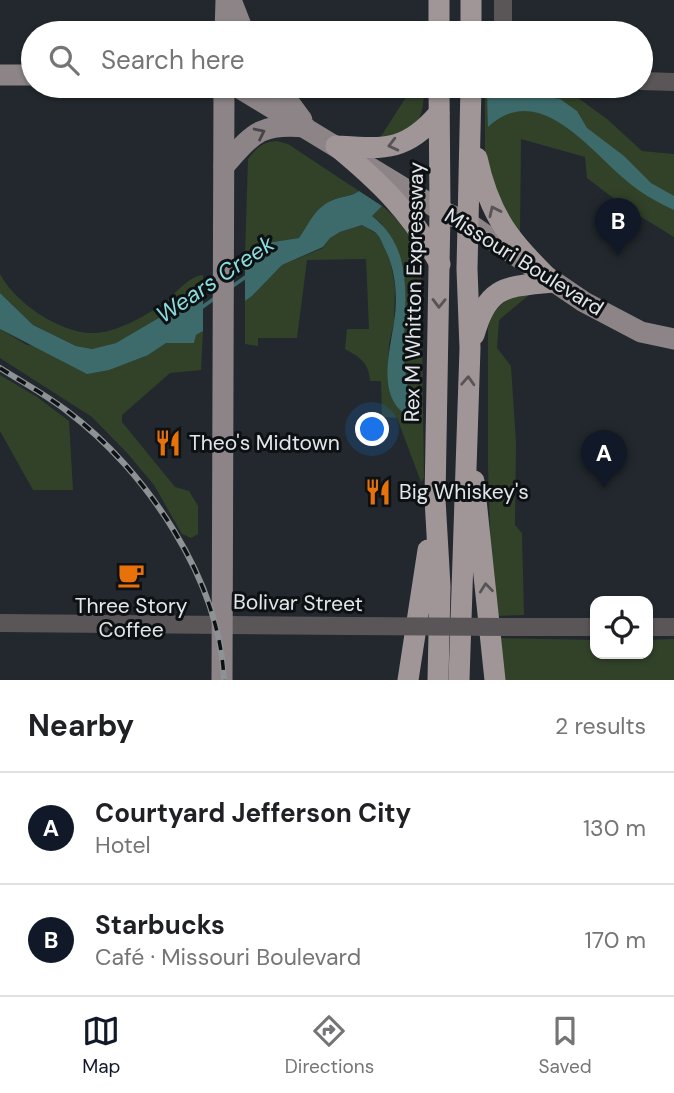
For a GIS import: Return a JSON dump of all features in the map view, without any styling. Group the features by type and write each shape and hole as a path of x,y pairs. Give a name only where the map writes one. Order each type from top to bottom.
{"highway":[{"path":"439,0 439,21"},
{"path":"471,0 471,21"},
{"name":"Rex M Whitton Expressway","path":"435,499 440,264 439,98"},
{"path":"459,680 470,348 468,223 471,98"},
{"path":"336,146 390,147 418,135 439,113"},
{"path":"471,130 480,174 497,219 516,246 552,282"},
{"path":"336,146 399,203 440,264"},
{"path":"470,348 481,310 499,291 552,282"},
{"path":"465,449 477,491 495,680"},
{"path":"408,680 435,499"},
{"path":"435,499 440,586 438,680"}],"main road":[{"path":"227,21 229,0"},
{"path":"229,0 239,21"},
{"path":"0,75 21,75"},
{"path":"222,680 224,98"},
{"name":"Missouri Boulevard","path":"256,98 440,210 468,223 583,302 641,332 674,339"},
{"path":"286,98 307,128"},
{"path":"224,166 247,139 261,130 280,125 307,128"}],"street":[{"path":"503,0 503,21"},
{"path":"653,81 674,82"},
{"name":"Bolivar Street","path":"0,622 590,627"},
{"path":"653,627 674,626"}],"green space":[{"path":"405,98 424,98 416,124 402,132 380,138"},
{"path":"485,98 578,98 607,119 642,151 674,154 674,237 625,207 587,178 585,157 521,139 520,233 504,209 485,160"},
{"path":"277,141 288,144 359,191 327,204 313,217 299,238 260,244 245,255 248,159 260,146"},
{"path":"382,206 406,230 421,260 424,478 421,482 397,418 382,417 381,381 370,381 363,361 345,349 347,329 369,329 366,259 307,260 297,338 258,338 258,346 245,344 245,301 282,265 323,248 330,238 340,232 362,225 377,234 390,257 395,287 388,369 414,405 404,375 405,280 382,224 372,216"},
{"path":"0,274 16,296 40,315 81,332 102,332 128,324 160,306 192,279 203,275 203,292 116,343 92,349 76,346 33,325 0,293"},
{"path":"519,294 529,295 499,320 497,348 511,366 516,443 515,525 522,533 524,615 493,616 488,467 488,328 499,307"},
{"path":"0,329 27,345 148,355 166,343 194,342 196,335 203,331 201,370 170,373 122,415 122,422 175,487 189,491 198,506 198,534 191,538 182,534 154,485 92,417 0,358"},
{"path":"0,375 37,397 69,421 73,490 33,490 0,431"},
{"path":"495,638 590,640 590,659 653,659 653,640 674,639 674,680 500,680"}],"water":[{"path":"487,98 560,99 577,111 587,128 624,156 651,183 674,196 674,210 628,182 580,138 545,115 526,111 507,114 488,127"},
{"path":"359,191 382,206 372,216 390,235 400,257 405,281 404,356 414,405 411,412 405,414 396,406 388,384 388,359 396,294 388,256 375,232 362,225 340,232 330,238 323,247 282,265 245,301 245,255 260,244 299,238 313,216 327,203"},
{"path":"203,292 203,331 196,335 194,343 166,343 148,355 109,370 87,374 0,329 0,293 33,325 76,346 92,349 116,343"}],"waterway":[{"name":"Wears Creek","path":"230,288 247,276"},
{"name":"Wears Creek","path":"201,308 215,298"}],"railway":[{"path":"0,368 59,405 96,435 150,496 174,530 209,604 219,642 224,680"}],"place":[{"name":"Starbucks","path":"618,256"},
{"name":"Theo's Midtown","path":"168,443"},
{"name":"Courtyard Jefferson City","path":"604,488"},
{"name":"Big Whiskey's","path":"378,492"},
{"name":"Three Story Coffee","path":"131,575"}]}
